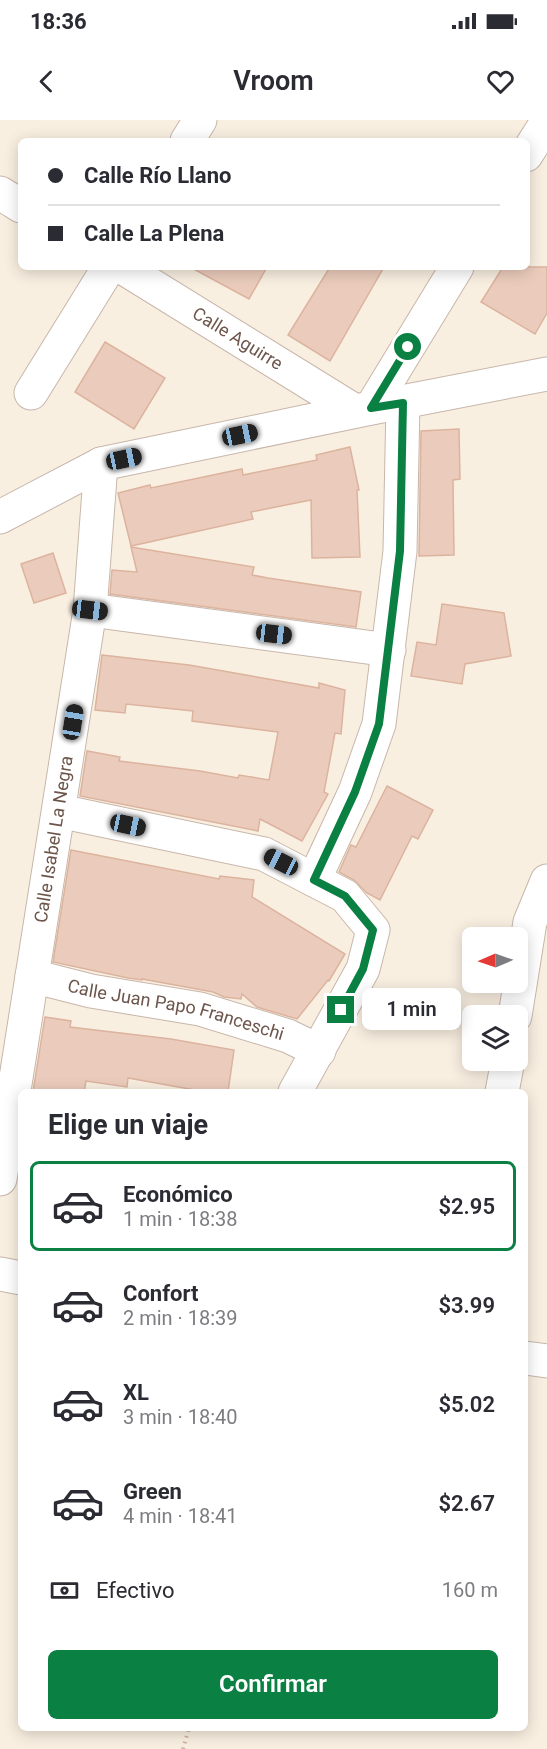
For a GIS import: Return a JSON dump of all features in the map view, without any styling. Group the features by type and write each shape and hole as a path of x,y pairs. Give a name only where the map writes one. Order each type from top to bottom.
{"street":[{"path":"189,138 200,120"},
{"path":"530,149 547,122"},
{"path":"0,193 18,204"},
{"path":"31,393 107,270"},
{"name":"Calle Aguirre","path":"127,270 363,410"},
{"path":"363,410 456,270"},
{"path":"0,517 101,464 547,374"},
{"path":"314,880 355,792 379,724 400,551 403,403"},
{"name":"Calle Isabel La Negra","path":"0,1179 90,610 101,464"},
{"path":"90,610 389,650"},
{"path":"59,811 264,854 345,896 373,930 363,969 298,1089"},
{"path":"517,1005 530,922 547,881"},
{"name":"Calle Juan Papo Franceschi","path":"32,976 92,991 200,1009 288,1036 319,1051"},
{"path":"503,1089 506,1071"},
{"path":"0,1274 18,1277"},
{"path":"528,1358 547,1361"}],"path":[{"path":"183,1749 188,1731"}],"building":[{"path":"530,267 547,267 547,313 535,334 481,302 501,270 530,270"},
{"path":"196,270 265,270 249,299"},
{"path":"328,270 382,270 330,361 288,335"},
{"path":"105,342 165,378 134,429 75,392"},
{"path":"459,429 460,479 453,480 454,555 419,556 421,431"},
{"path":"350,447 359,490 357,490 360,557 312,558 311,500 251,512 253,519 131,546 118,493 242,469 243,475 317,460 316,455"},
{"path":"131,547 254,567 252,575 361,592 356,627 110,594 112,570 137,572"},
{"path":"53,553 66,593 34,603 21,564"},
{"path":"442,604 504,613 511,656 465,664 462,684 411,676 417,642 436,645"},
{"path":"102,655 189,665 319,688 319,683 345,690 341,734 335,733 324,792 328,794 302,841 260,819 258,831 80,796 87,751 120,757 119,761 238,778 239,775 269,780 278,732 192,721 193,711 126,704 125,713 95,710"},
{"path":"387,786 433,810 418,839 412,836 380,900 367,893 354,880 339,872 351,845 356,847"},
{"path":"71,850 219,879 220,876 254,880 252,897 345,954 329,981 297,1019 257,1007 242,994 241,999 224,997 213,992 128,978 53,962"},
{"path":"45,1017 71,1021 70,1027 171,1039 234,1050 228,1089 189,1089 128,1078 127,1087 86,1081 85,1089 33,1089"}],"route":[{"path":"341,1010 363,969 373,930 345,896 314,880 355,792 379,724 400,551 403,403 371,408 408,347"}]}
